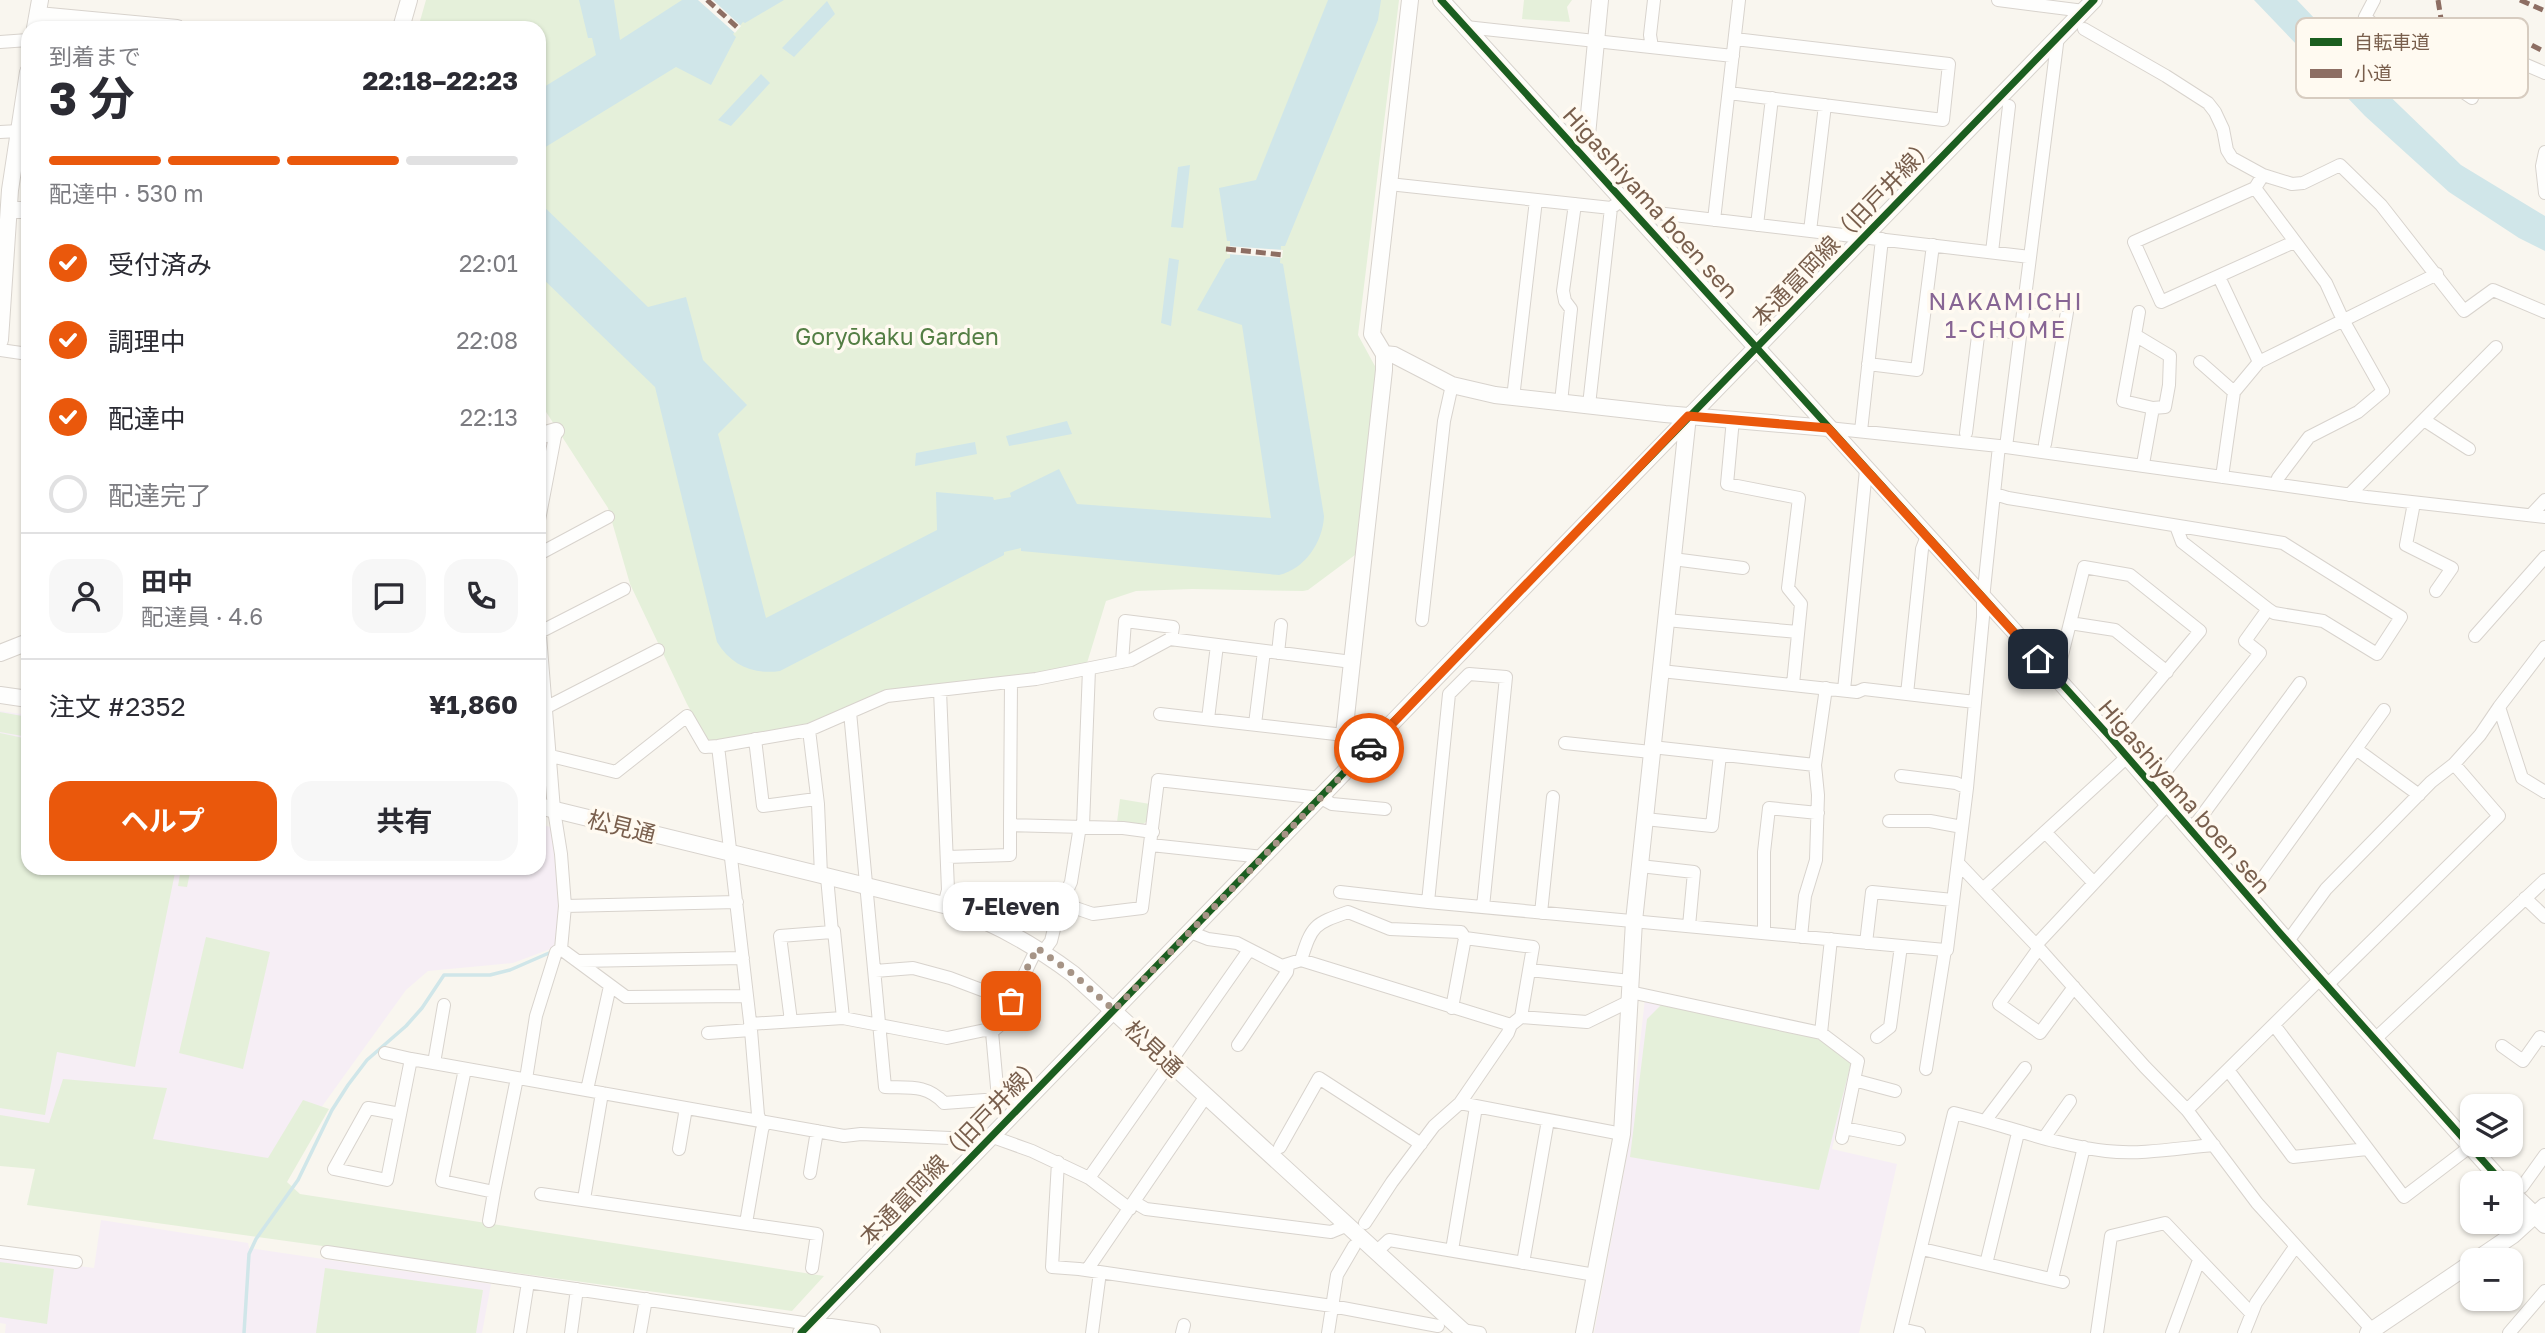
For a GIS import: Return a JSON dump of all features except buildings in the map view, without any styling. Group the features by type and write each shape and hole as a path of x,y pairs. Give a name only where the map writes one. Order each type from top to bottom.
{"street":[{"path":"403,21 409,0"},
{"path":"1352,765 1343,755 1344,735 1384,370 1384,354 1372,334 1410,0"},
{"name":"Higashiyama boen sen","path":"1441,0 1585,156 1621,206 1757,349 2111,738 2288,942 2460,1134"},
{"path":"1585,156 1600,0"},
{"path":"1652,47 1650,35 1654,0"},
{"path":"1714,220 1740,0"},
{"path":"1998,0 2089,5"},
{"path":"2366,18 2374,0"},
{"name":"本通富岡線（旧戸井線）","path":"806,1328 2089,5"},
{"path":"38,14 97,21"},
{"path":"1466,27 1733,56"},
{"path":"2084,29 2208,103 2222,128 2227,150 2232,158 2263,175 2292,184 2303,183 2340,165 2381,205 2464,311 2493,289 2545,312"},
{"path":"1926,1069 1959,864 1995,494 2020,333 2059,35"},
{"path":"1729,93 1943,120 1949,64 1735,39"},
{"path":"0,42 21,40"},
{"path":"2528,66 2545,73"},
{"path":"1757,225 1772,98"},
{"path":"1810,231 1825,106"},
{"path":"1992,252 2009,106"},
{"path":"0,340 5,211 21,118"},
{"path":"0,132 19,131"},
{"path":"2545,152 2542,166 2545,193"},
{"path":"2263,175 2255,188 2134,242 2161,303 2294,242"},
{"path":"1388,184 1576,204 1621,206 1714,220 2030,257"},
{"path":"2255,188 2326,282 2343,320 2383,391 2358,412 2309,437 2278,478"},
{"path":"1513,398 1536,200"},
{"path":"1561,402 1571,309 1563,291 1576,204"},
{"path":"1589,405 1621,206"},
{"path":"1861,431 1882,239"},
{"path":"1868,364 1917,370 1933,245"},
{"path":"2222,477 2234,392 2259,362 2437,274"},
{"path":"2219,277 2259,362"},
{"path":"2024,300 2068,306 2045,444"},
{"path":"2135,335 2170,356 2165,407 2153,408 2123,401 2139,312"},
{"path":"1966,433 1979,328 2020,333"},
{"path":"2349,495 2496,347"},
{"path":"0,350 21,353"},
{"path":"1384,354 1394,355 1452,385 1513,398 2002,446 2349,495 2545,517"},
{"path":"2200,362 2234,392"},
{"path":"1422,620 1444,421 1452,385"},
{"path":"2143,464 2153,408"},
{"path":"1584,1333 1622,1134 1634,921 1688,416"},
{"path":"1733,419 1727,484 1799,498 1788,588 1801,604 1793,684"},
{"path":"2424,419 2469,449"},
{"path":"546,434 556,431 546,483"},
{"path":"1844,690 1866,471"},
{"path":"1995,494 2008,499 2283,543 2400,617 2377,654 2323,621 2274,613 2182,542 2176,526"},
{"path":"2531,515 2545,500"},
{"path":"2414,503 2406,545 2452,568 2436,592"},
{"path":"546,550 608,517"},
{"path":"1907,694 1922,549 1927,536"},
{"path":"2475,636 2545,557"},
{"path":"1673,559 1744,568"},
{"path":"2054,676 2060,663 2084,567 2130,575 2200,631 2111,738"},
{"path":"546,629 624,589"},
{"path":"2153,787 2260,653 2245,641 2268,609"},
{"path":"1666,620 1798,632"},
{"path":"1122,662 1125,621 1173,627 1171,639"},
{"path":"2070,623 2115,630 2167,672"},
{"path":"1255,724 1271,652 1281,625"},
{"path":"551,756 616,772 687,716 705,747 718,746 809,730 887,696 1011,682 1122,662 1143,656 1171,639 1352,662"},
{"path":"0,653 21,645"},
{"path":"1208,719 1217,645"},
{"path":"2288,942 2326,889 2419,795 2454,764 2480,735 2545,647"},
{"path":"547,707 658,650"},
{"path":"1446,668 1460,683"},
{"path":"992,1032 1000,1025 1040,950 1051,941 1061,903 1071,882 1082,826 1089,669"},
{"path":"1661,671 1975,702"},
{"path":"1429,902 1449,694 1469,674 1506,677 1483,907"},
{"path":"947,857 1010,855 1011,682"},
{"path":"2190,829 2300,683"},
{"path":"1801,937 1805,896 1816,860 1818,813 1815,765 1826,688"},
{"path":"940,690 948,890 944,905"},
{"path":"0,695 21,698"},
{"path":"489,1221 536,1016 556,953 561,949 565,906 561,854 546,808 551,756 546,696"},
{"path":"2499,707 2522,778 2545,792"},
{"path":"2249,897 2384,710"},
{"path":"850,712 875,971 877,1025 885,1087 925,1089 944,1103 1012,1098 1022,1105"},
{"path":"1160,714 1344,735"},
{"path":"809,730 824,876 832,932 834,931 843,1018"},
{"path":"755,739 763,806 816,799"},
{"path":"1565,743 1815,765"},
{"path":"718,746 751,1027 758,1115 763,1122 746,1223"},
{"path":"2356,749 2419,795"},
{"path":"1645,818 1712,826 1720,755"},
{"path":"1983,888 2127,757"},
{"path":"2187,1110 2274,1025 2499,816 2454,764"},
{"path":"1901,776 1956,783 1967,788"},
{"path":"1061,903 1093,914 1143,908 1158,780 1321,798 1332,804 1385,809"},
{"path":"1541,913 1553,797"},
{"path":"2074,987 2040,1033 1999,1004 2037,947 2168,804"},
{"name":"松見通","path":"546,808 944,905 979,917 1040,950 1073,974 1114,1010 1463,1332"},
{"path":"1764,933 1764,852 1769,808 1818,813"},
{"path":"1889,821 1930,821 1962,827"},
{"path":"1010,825 1082,826 1264,857"},
{"path":"2045,832 2094,883"},
{"path":"1959,864 2187,1110 2257,1203 2372,1332 2460,1271"},
{"path":"1640,866 1694,872 1689,926"},
{"path":"2375,1039 2545,880"},
{"path":"1340,892 1945,950"},
{"path":"1866,943 1872,892 1953,900"},
{"path":"2525,898 2545,918"},
{"path":"565,906 737,902"},
{"path":"1301,960 1308,938 1317,923 1348,912 1390,929 1461,932 1465,938 1452,1008"},
{"path":"791,1021 780,936 832,932"},
{"path":"1190,932 1208,939 1237,943 1282,967 1301,960 1452,1008 1516,1021 1587,1022 1630,991"},
{"path":"1365,1223 1434,1126 1460,1103 1516,1021 1530,970 1533,947 1465,938"},
{"path":"1821,1033 1831,939"},
{"path":"1877,1037 1890,1027 1901,946"},
{"path":"561,949 626,997 747,996"},
{"path":"1089,1178 1248,950"},
{"path":"577,961 743,958"},
{"path":"1238,1045 1287,972 1288,965"},
{"path":"875,971 914,968 950,978 1011,1001"},
{"path":"1530,970 1821,1033 1858,1061 1843,1133 1899,1139"},
{"path":"587,1090 610,986"},
{"path":"434,1063 444,1006"},
{"path":"708,1033 791,1021 843,1018 947,1038 985,1030 992,1032"},
{"path":"2274,1025 2404,1197 2460,1154"},
{"path":"992,1032 998,1098"},
{"path":"2502,1046 2523,1061 2540,1037 2545,1041"},
{"path":"385,1054 844,1136 861,1134 989,1141 1058,1162 1132,1205 1146,1209 1331,1232 1348,1225"},
{"path":"400,1114 368,1108 334,1169 387,1180 411,1059"},
{"path":"1985,1121 2025,1068"},
{"path":"465,1069 442,1181 494,1192"},
{"path":"2228,1070 2293,1157 2367,1149"},
{"path":"1280,1147 1319,1078 1421,1144"},
{"path":"1854,1080 1895,1091"},
{"path":"584,1199 602,1093"},
{"path":"1092,1333 1094,1271 1132,1205 1206,1096"},
{"path":"2044,1138 2070,1101"},
{"path":"1460,1103 1622,1134"},
{"path":"1452,1250 1476,1107"},
{"path":"679,1149 686,1108"},
{"path":"1919,1333 1901,1331 1954,1113 2018,1132 2108,1152 2214,1145"},
{"path":"1523,1263 1548,1120"},
{"path":"810,1172 817,1131"},
{"path":"1986,1264 2018,1132"},
{"path":"1922,1249 2058,1281 2084,1147"},
{"path":"2523,1182 2545,1155"},
{"name":"Higashiyama boen sen","path":"2481,1157 2493,1171"},
{"path":"1058,1162 1052,1267 1332,1307 1438,1326"},
{"path":"541,1194 817,1234 812,1268"},
{"path":"2494,1248 2542,1215 2523,1197"},
{"path":"2096,1333 2111,1236 2165,1223 2250,1312"},
{"path":"1377,1251 1389,1240 1595,1275"},
{"path":"1328,1333 1337,1275 1354,1247"},
{"path":"2244,1333 2250,1312 2295,1247"},
{"path":"0,1252 76,1262"},
{"path":"327,1252 646,1299 806,1328 872,1333"},
{"path":"2172,1333 2199,1260"},
{"path":"520,1333 528,1282"},
{"path":"571,1333 577,1289"},
{"path":"2509,1333 2545,1291"},
{"path":"640,1333 646,1299"},
{"path":"1463,1332 1480,1333"}],"shaded area":[{"path":"579,0 614,0 620,40 682,0 784,0 743,22 733,34 736,37 711,85 676,67 546,147 546,86 596,55 592,38 588,38"},
{"path":"1328,0 1381,0 1378,20 1285,246 1281,246 1280,263 1283,264 1324,516 1316,545 1304,561 1279,575 1021,551 1021,548 1004,552 1004,555 780,671 744,667 729,657 717,642 655,387 546,282 546,209 648,307 686,297 703,360 747,405 718,434 766,618 937,530 936,492 993,497 994,500 1011,497 1010,493 1059,469 1077,504 1271,518 1242,325 1197,310 1226,259 1230,258 1230,241 1227,241 1219,188 1256,180"},
{"path":"2254,0 2297,0 2314,18 2296,18 2296,44"},
{"path":"827,1 835,14 794,57 782,48"},
{"path":"761,74 770,83 731,126 718,120"},
{"path":"2348,98 2392,98 2461,165 2545,216 2545,251 2519,238 2449,192"},
{"path":"1190,165 1183,228 1171,227 1178,167"},
{"path":"1169,258 1179,260 1171,326 1161,323"},
{"path":"1067,421 1072,434 1009,446 1006,436"},
{"path":"550,439 546,458 546,440"},
{"path":"975,442 977,454 915,466 916,453"},
{"path":"0,711 21,714 21,875 546,875 546,826 554,828 559,907 557,937 553,948 513,963 428,971 406,990 274,1173 0,1126"},
{"path":"1645,999 1825,1039 1853,1062 1832,1149 1897,1164 1859,1333 1594,1333 1627,1156"},
{"path":"101,1220 248,1243 249,1248 491,1284 482,1333 5,1333 6,1324 0,1323 0,1256 94,1268"}],"green space":[{"name":"Goryōkaku Garden","path":"426,0 1399,0 1358,335 1376,368 1355,555 1303,591 1136,591 1106,601 1087,663 1072,668 885,691 803,727 708,741 687,704 630,584 608,508 546,412 546,21 420,21"},
{"path":"1524,0 1572,0 1567,7 1570,22 1522,19"},
{"path":"0,712 21,716 21,736 0,732"},
{"path":"0,733 21,738 21,875 175,875 135,1067 57,1052 45,1115 0,1108"},
{"path":"1120,799 1150,804 1149,820 1143,824 1117,822"},
{"path":"180,875 190,875 187,887 178,886"},
{"path":"206,937 270,952 243,1069 179,1053"},
{"path":"1661,1005 1824,1040 1851,1063 1819,1190 1630,1157 1647,1019"},
{"path":"63,1079 167,1088 153,1139 268,1158 303,1100 329,1109 287,1182 300,1194 824,1276 792,1311 27,1205 35,1169 0,1166 0,1115 49,1123"},
{"path":"0,1262 54,1269 47,1324 0,1317"},
{"path":"325,1268 483,1290 476,1333 316,1333"}],"pier":[{"path":"698,0 713,0 741,26 735,33"},
{"path":"1228,246 1283,250 1282,258 1227,254"}],"waterway":[{"path":"244,1333 249,1254 256,1239 298,1180 332,1110 367,1060 406,1026 444,975 490,975 510,970 549,953"}],"marked path":[{"path":"707,0 738,28"},
{"path":"2438,0 2441,18"},
{"path":"2520,0 2545,11"},
{"path":"2528,43 2545,52"},
{"path":"1226,249 1284,255"}],"cycle path":[{"path":"1441,0 2111,738 2492,1171"},
{"path":"801,1333 2094,0"}],"way so far":[{"path":"1011,1001 1037,948 1073,974 1114,1010 1369,748"}],"place":[{"name":"7-Eleven","path":"1011,1001"}],"district":[{"name":"NAKAMICHI 1-CHOME","path":"2006,314"}],"route":[{"path":"1369,748 1688,416 1828,428 2038,659"}]}
